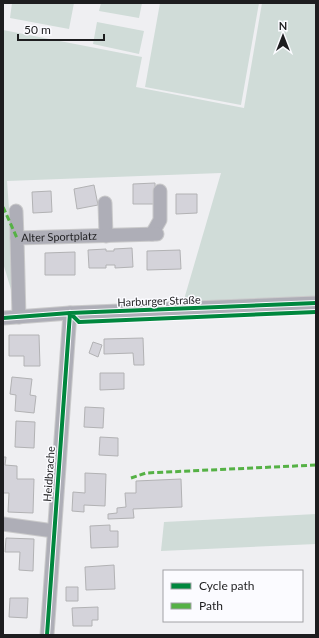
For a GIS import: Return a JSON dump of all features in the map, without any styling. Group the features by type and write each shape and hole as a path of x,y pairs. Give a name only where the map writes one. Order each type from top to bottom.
{"street":[{"name":"Alter Sportplatz","path":"19,317 17,238 154,234 160,220 160,191"},
{"path":"105,203 106,236"},
{"path":"16,211 17,238"},
{"name":"Harburger Straße","path":"3,318 70,313 316,303"},
{"name":"Heidbrache","path":"47,635 70,313"},
{"path":"3,524 54,531"}],"shaded area":[{"path":"12,3 74,3 69,29 10,18"},
{"path":"101,3 142,3 139,18 99,11"},
{"path":"160,3 259,3 241,105 145,87"},
{"path":"262,3 316,3 316,297 187,304 185,296 221,173 7,181 16,306 3,263 3,30 142,57 136,87 244,108"},
{"path":"97,22 144,31 139,54 93,44"},
{"path":"316,514 316,544 161,551 164,522"}],"building":[{"path":"155,183 155,204 133,204 133,184"},
{"path":"94,185 98,205 77,209 74,189"},
{"path":"51,191 52,212 33,213 32,192"},
{"path":"176,194 197,194 197,213 176,214"},
{"path":"132,248 133,267 115,268 115,265 106,265 106,268 89,268 88,250 106,249 106,251 114,251 114,249"},
{"path":"180,250 181,269 147,270 147,251"},
{"path":"75,252 75,275 45,275 45,253"},
{"path":"9,335 39,335 40,366 24,366 24,356 9,356"},
{"path":"143,338 144,365 134,365 133,353 104,354 104,339"},
{"path":"93,342 102,345 98,357 89,353"},
{"path":"100,373 124,373 124,389 100,390"},
{"path":"12,377 32,379 30,395 36,396 34,413 15,411 16,395 10,394"},
{"path":"85,407 104,408 103,428 84,427"},
{"path":"16,421 35,422 34,448 15,447"},
{"path":"100,437 118,438 118,456 99,455"},
{"path":"3,457 6,457 5,465 17,466 17,479 34,479 33,513 8,512 9,493 3,493"},
{"path":"85,473 106,474 105,506 84,505 84,512 72,511 73,492 85,493"},
{"path":"181,479 182,507 133,509 134,518 108,519 108,514 117,513 117,508 126,507 125,493 136,493 136,481"},
{"path":"110,525 110,531 118,531 118,547 91,548 90,526"},
{"path":"6,538 34,539 33,571 19,570 20,552 5,552"},
{"path":"114,565 115,589 86,590 85,567"},
{"path":"66,587 78,587 78,601 66,601"},
{"path":"10,598 28,598 27,618 9,617"},
{"path":"98,607 98,620 92,620 92,626 73,626 72,608"}],"marked path":[{"path":"3,207 17,238"},
{"path":"131,478 146,473 316,465"}],"cycle path":[{"path":"3,318 70,313 316,303"},
{"path":"70,313 79,322 316,312"},
{"path":"47,635 70,313"}]}
